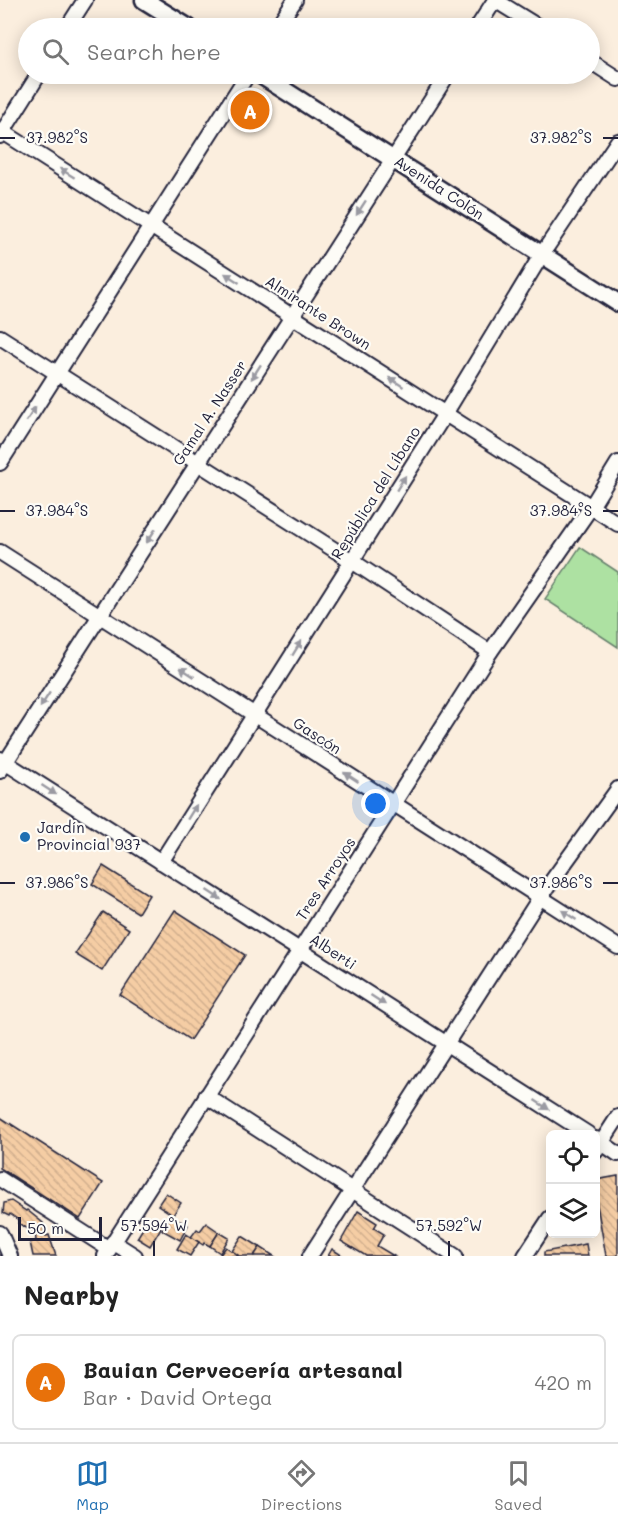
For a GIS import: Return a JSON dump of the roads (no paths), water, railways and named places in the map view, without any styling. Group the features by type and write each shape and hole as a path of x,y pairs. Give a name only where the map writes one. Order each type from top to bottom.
{"main road":[{"path":"144,0 173,18"},
{"name":"Avenida Colón","path":"276,84 618,303"}],"street":[{"path":"73,18 85,0"},
{"path":"283,18 295,0"},
{"path":"483,18 495,0 524,18"},
{"path":"600,67 618,79"},
{"path":"1,132 32,84"},
{"path":"0,463 242,84"},
{"name":"Gamal A. Nasser","path":"2,764 442,84"},
{"name":"Almirante Brown","path":"1,132 618,524"},
{"name":"República del Líbano","path":"161,862 445,414 542,254 618,141"},
{"path":"0,337 352,561 490,652"},
{"name":"Tres Arroyos","path":"109,1249 490,652 591,507 618,463"},
{"name":"Gascón","path":"0,552 618,947"},
{"name":"Alberti","path":"2,764 161,862 582,1130"},
{"path":"310,1256 541,896 618,789"},
{"path":"207,1096 455,1256"},
{"path":"600,1141 618,1117"},
{"path":"600,1146 618,1154"},
{"path":"0,1179 109,1249 135,1256"},
{"path":"525,1256 546,1224"}],"place":[{"name":"Bauian Cervecería artesanal","path":"250,110"},
{"name":"Jardín Provincial 937","path":"25,837"}]}
